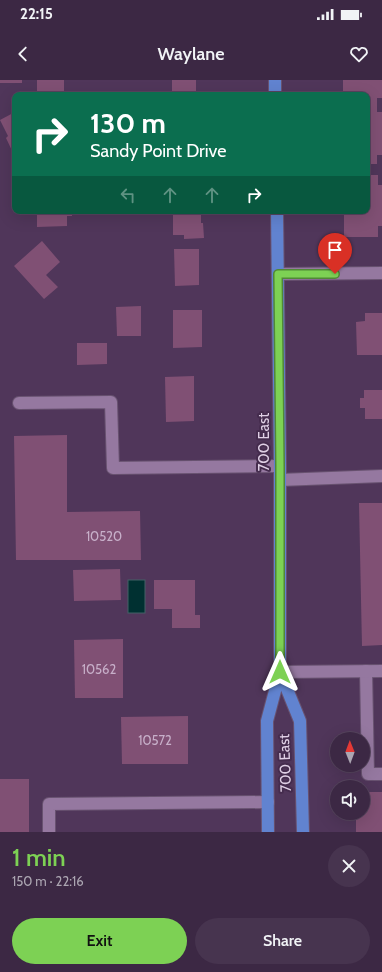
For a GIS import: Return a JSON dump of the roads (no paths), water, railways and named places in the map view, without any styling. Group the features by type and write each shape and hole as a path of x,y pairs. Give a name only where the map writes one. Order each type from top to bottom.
{"main road":[{"path":"275,80 275,92"},
{"name":"700 East","path":"268,832 267,721 280,672 280,466 277,214"},
{"name":"700 East","path":"280,672 300,721 303,832"}],"street":[{"path":"278,274 382,273"},
{"path":"19,403 110,402 113,468 280,466"},
{"path":"280,480 382,476"},
{"path":"280,672 382,670"},
{"path":"366,671 368,774 382,774"},
{"path":"49,832 49,804 268,802"}]}
